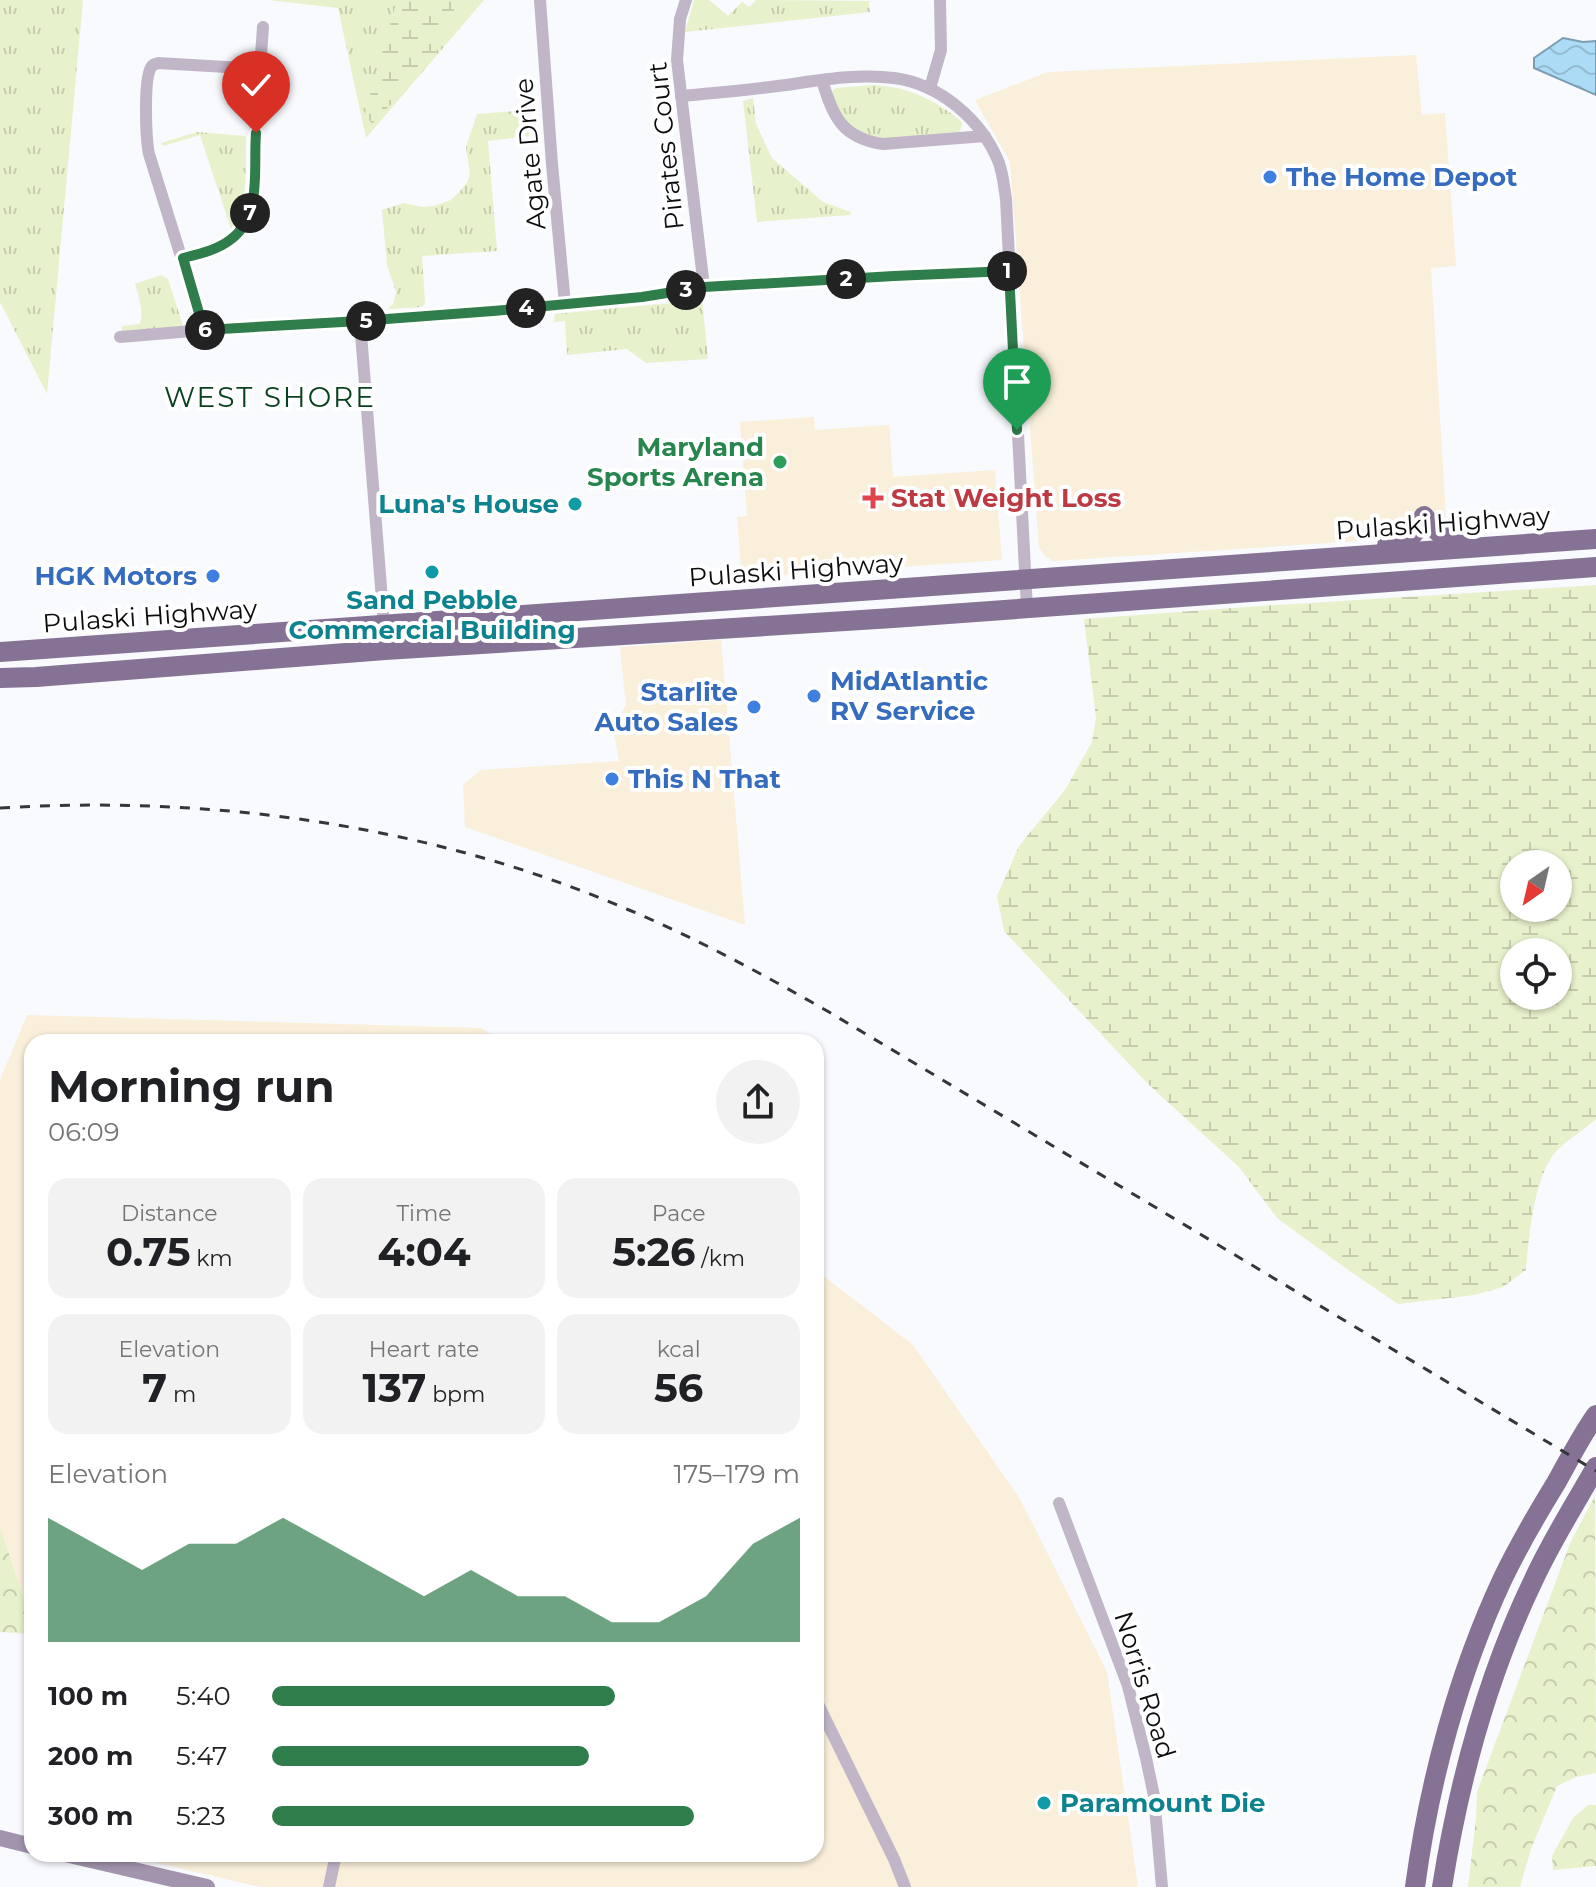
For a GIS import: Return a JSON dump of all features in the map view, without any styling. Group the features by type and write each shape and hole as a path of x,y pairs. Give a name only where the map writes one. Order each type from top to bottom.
{"highway":[{"path":"1330,557 1340,548 1401,544 1409,539 1424,516 1445,538 1455,540 1539,535 1566,541"},
{"name":"Pulaski Highway","path":"0,652 1596,539"},
{"name":"Pulaski Highway","path":"0,678 1027,609 1596,567"},
{"path":"1415,1887 1428,1806 1471,1659 1506,1571 1592,1421"},
{"path":"1442,1887 1463,1778 1492,1682 1534,1577 1596,1467"}],"main road":[{"path":"0,1838 24,1844"},
{"path":"99,1862 207,1887"}],"street":[{"name":"Agate Drive","path":"540,0 565,304"},
{"name":"Pirates Court","path":"686,0 677,38 677,60 704,287"},
{"path":"930,88 941,50 940,0"},
{"path":"183,258 217,248 231,240 248,217 254,201 254,153 263,27"},
{"path":"204,330 147,142 150,69 158,63 260,69"},
{"path":"681,96 822,80 884,77 930,88 954,104 985,136 1000,165 1006,199 1027,609"},
{"path":"822,80 837,120 868,142 883,144 985,136"},
{"path":"120,337 565,304 704,287 1009,271"},
{"path":"360,321 384,625"},
{"name":"Norris Road","path":"1059,1503 1128,1686 1154,1796 1162,1887"},
{"path":"824,1716 905,1887"},
{"path":"329,1887 334,1862"}],"shaded area":[{"path":"1416,55 1422,115 1445,113 1456,266 1431,268 1447,533 1053,561 1045,556 1039,547 1010,162 975,100 1048,72"},
{"path":"814,417 815,430 889,425 893,477 995,470 1002,560 742,578 737,517 747,516 740,422"},
{"path":"721,640 745,925 465,827 463,785 481,770 619,761 613,727 626,705 620,647"},
{"path":"27,1015 481,1028 490,1034 24,1034 24,1599 0,1527 0,1080"},
{"path":"824,1276 913,1345 1020,1499 1107,1672 1138,1887 260,1887 153,1862 824,1862"}],"green space":[{"path":"0,0 83,0 47,394 0,302"},
{"path":"268,0 484,0 366,138 338,8"},
{"path":"397,0 458,0 432,61 372,124 365,113"},
{"path":"694,0 709,0 728,16 742,2 749,7 756,0 873,1 869,2 870,12 685,32"},
{"path":"874,85 898,88 930,100 960,120 960,131 955,135 875,139 850,128 831,96 833,90"},
{"path":"753,98 756,124 772,158 823,202 851,212 850,215 757,222 743,101"},
{"path":"528,110 529,136 488,141 497,251 422,256 425,303 422,307 388,309 396,292 387,265 382,210 404,203 422,207 451,200 468,181 470,174 466,147 477,114"},
{"path":"197,132 246,136 244,199 232,232 200,135 163,146 161,143"},
{"path":"161,275 168,279 183,326 122,331 122,326 140,324 141,309 135,284"},
{"path":"702,300 708,359 646,363 627,349 567,355 565,321 554,322 555,314"},
{"path":"1596,585 1596,1119 1567,1141 1546,1167 1533,1211 1526,1270 1503,1287 1474,1295 1398,1304 1344,1267 1277,1218 1239,1167 1147,1083 1004,931 997,896 1019,846 1065,790 1092,742 1096,718 1084,619"},
{"path":"1595,1496 1596,1773 1576,1777 1557,1786 1531,1849 1520,1887 1468,1887 1477,1792 1571,1541"},
{"path":"0,1527 24,1599 24,1634 0,1632"},
{"path":"1588,1805 1596,1805 1596,1866 1553,1870 1552,1856 1573,1818"}],"water":[{"path":"1563,38 1596,41 1596,95 1534,68 1534,58"}],"railway":[{"path":"0,808 161,806 321,822 478,856 629,910 730,958 829,1012 1596,1471"}],"place":[{"name":"The Home Depot","path":"1270,177"},
{"name":"Maryland Sports Arena","path":"780,462"},
{"name":"Stat Weight Loss","path":"873,498"},
{"name":"Luna's House","path":"575,504"},
{"name":"Sand Pebble Commercial Building","path":"432,572"},
{"name":"HGK Motors","path":"213,576"},
{"name":"MidAtlantic RV Service","path":"814,696"},
{"name":"Starlite Auto Sales","path":"754,707"},
{"name":"This N That","path":"612,779"},
{"name":"Paramount Die","path":"1044,1803"}],"district":[{"name":"WEST SHORE","path":"270,397"}],"route":[{"path":"256,133 254,201 248,217 231,240 217,248 183,258 204,330 493,311 642,297 704,287 1009,271 1017,430"}]}
